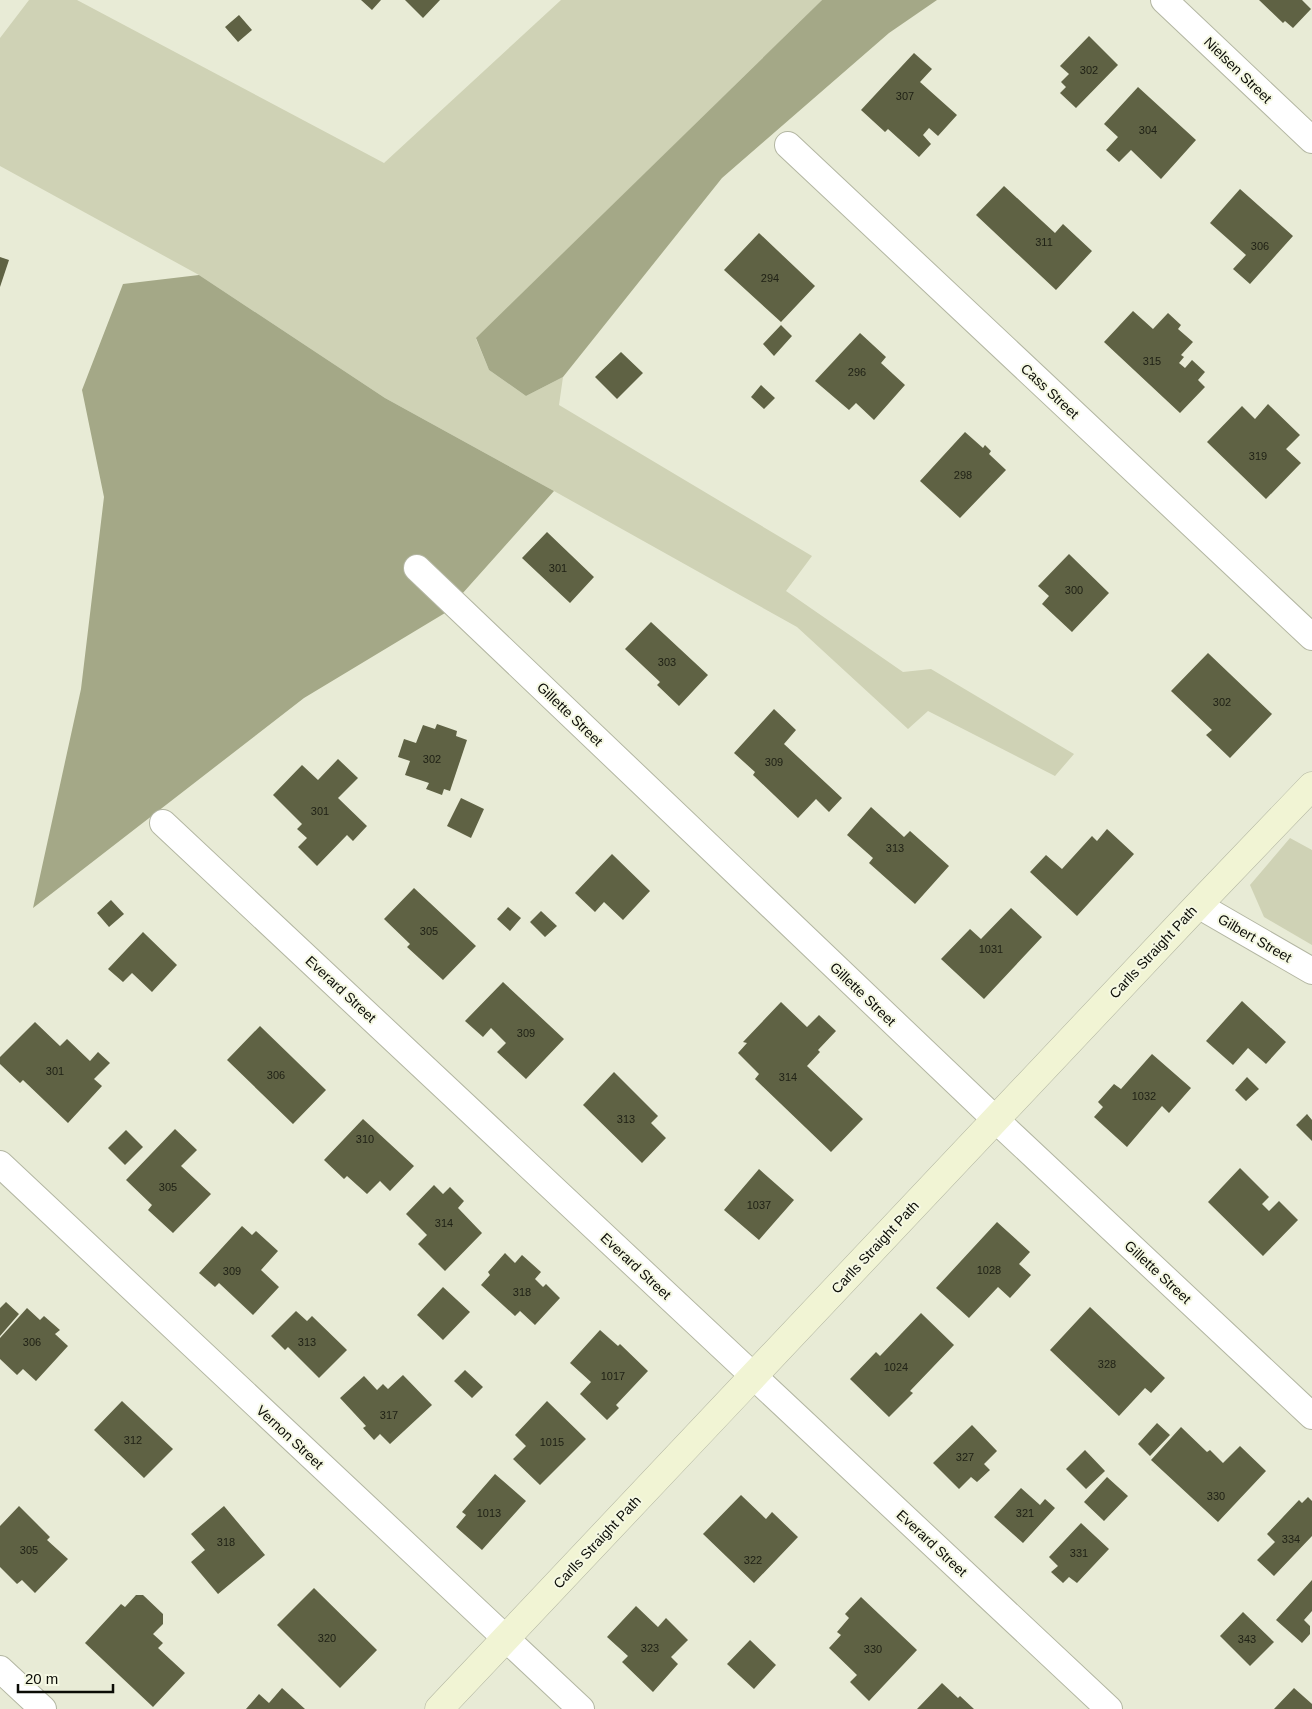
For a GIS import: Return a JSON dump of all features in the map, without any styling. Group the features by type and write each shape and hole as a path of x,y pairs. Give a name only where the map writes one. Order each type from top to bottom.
{"street":[{"name":"Nielsen Street","path":"1164,0 1312,140"},
{"name":"Cass Street","path":"788,145 1312,637"},
{"name":"Gillette Street","path":"417,568 996,1120 1312,1416"},
{"name":"Carlls Straight Path","path":"439,1709 1312,786"},
{"name":"Everard Street","path":"163,823 1109,1709"},
{"name":"Gilbert Street","path":"1198,905 1312,971"},
{"name":"Vernon Street","path":"0,1164 581,1709"},
{"path":"0,1669 43,1709"}],"green space":[{"path":"29,0 77,0 384,163 561,0 822,0 476,339 489,370 526,396 563,377 559,405 812,556 786,591 903,672 931,669 1074,754 1055,776 928,711 908,729 797,627 385,398 199,275 0,166 0,38"},
{"path":"822,0 937,0 889,33 722,178 563,377 526,396 489,370 476,338"},
{"path":"199,275 385,398 554,491 445,613 304,698 33,908 81,689 104,497 82,390 123,284"},
{"path":"1290,838 1312,850 1312,945 1264,917 1250,885"}],"building":[{"path":"361,0 381,0 372,10"},
{"path":"405,0 440,0 423,18"},
{"path":"1259,0 1302,0 1311,9 1293,28 1285,21 1283,23"},
{"path":"239,15 252,30 238,42 225,27"},
{"path":"1089,36 1118,65 1076,108 1060,93 1066,87 1061,82 1069,74 1060,66"},
{"path":"914,53 932,69 920,82 957,115 938,136 929,128 923,135 931,144 919,157 888,129 885,132 861,110"},
{"path":"1138,87 1196,140 1161,179 1131,150 1119,162 1106,150 1118,137 1104,124"},
{"path":"1004,186 1055,233 1063,224 1092,251 1056,290 976,215"},
{"path":"1240,189 1293,236 1250,284 1233,269 1246,255 1210,223"},
{"path":"759,233 815,286 781,322 724,270"},
{"path":"0,257 9,260 0,287"},
{"path":"1133,311 1153,329 1168,313 1181,325 1178,329 1193,342 1181,355 1184,357 1179,363 1185,368 1192,360 1205,372 1198,380 1205,387 1180,413 1104,342"},
{"path":"781,325 792,336 774,356 763,344"},
{"path":"860,333 886,357 881,363 905,385 874,420 856,403 849,410 815,381"},
{"path":"621,352 643,373 617,399 595,377"},
{"path":"761,385 775,398 764,409 751,397"},
{"path":"1268,404 1300,435 1286,449 1301,463 1266,499 1207,442 1242,406 1255,419"},
{"path":"965,432 983,448 985,445 991,451 989,454 1006,470 960,518 920,481"},
{"path":"547,532 594,577 570,603 522,558"},
{"path":"1069,554 1109,593 1072,632 1042,604 1049,596 1038,586"},
{"path":"651,622 708,675 679,706 657,685 660,682 625,649"},
{"path":"1208,653 1272,714 1230,758 1206,735 1212,730 1171,691"},
{"path":"774,709 796,730 784,744 842,798 829,812 816,799 798,818 753,775 755,772 734,753"},
{"path":"437,724 457,731 456,736 467,740 450,791 444,789 442,795 426,789 429,783 405,775 410,761 398,757 404,739 416,743 423,725 435,729"},
{"path":"338,759 358,778 338,798 367,826 353,841 347,835 317,866 298,847 307,838 297,829 302,824 273,795 302,765 318,780"},
{"path":"461,798 484,809 471,838 447,826"},
{"path":"871,807 904,837 910,831 949,866 915,904 869,863 873,858 847,835"},
{"path":"1107,829 1134,854 1077,916 1030,872 1046,855 1062,869 1092,836 1097,841"},
{"path":"612,854 650,891 623,920 604,902 595,912 575,893"},
{"path":"414,888 476,946 443,980 407,947 410,944 384,919"},
{"path":"111,900 124,914 109,927 97,913"},
{"path":"508,907 521,918 510,931 497,919"},
{"path":"1011,908 1042,937 984,999 941,959 970,929 981,939"},
{"path":"541,911 557,926 545,937 530,922"},
{"path":"143,932 177,965 152,992 132,973 123,982 108,969"},
{"path":"503,982 564,1039 526,1079 497,1052 506,1043 491,1028 483,1037 465,1021"},
{"path":"1242,1001 1286,1042 1266,1064 1248,1048 1233,1065 1206,1041"},
{"path":"781,1002 807,1027 819,1015 836,1031 818,1050 820,1052 807,1066 863,1119 831,1152 755,1079 759,1074 738,1053 747,1043 743,1042"},
{"path":"35,1022 60,1046 67,1039 90,1061 98,1052 110,1063 94,1079 102,1086 68,1123 23,1080 20,1083 0,1064 0,1057"},
{"path":"260,1026 326,1090 293,1124 227,1060"},
{"path":"1152,1054 1191,1088 1169,1113 1162,1106 1127,1147 1094,1117 1103,1107 1098,1102 1114,1084 1121,1089"},
{"path":"614,1072 658,1116 651,1123 666,1138 642,1163 583,1105"},
{"path":"1247,1077 1259,1089 1246,1101 1235,1090"},
{"path":"1307,1114 1312,1120 1312,1141 1296,1125"},
{"path":"363,1119 414,1166 390,1191 380,1181 367,1194 347,1176 344,1179 324,1160"},
{"path":"175,1129 197,1150 181,1166 211,1194 173,1233 148,1210 152,1205 126,1180"},
{"path":"126,1130 143,1147 125,1165 108,1148"},
{"path":"1240,1168 1269,1197 1262,1204 1269,1211 1279,1201 1298,1220 1263,1256 1208,1202"},
{"path":"759,1169 794,1200 759,1240 724,1210"},
{"path":"434,1185 443,1194 450,1187 464,1201 458,1208 482,1233 445,1271 418,1244 427,1235 406,1214"},
{"path":"997,1222 1030,1252 1019,1264 1031,1275 1010,1298 998,1287 969,1318 936,1288"},
{"path":"242,1226 252,1235 256,1231 278,1251 261,1270 279,1287 253,1315 219,1283 215,1287 199,1273"},
{"path":"505,1253 515,1263 522,1255 541,1272 535,1279 543,1287 546,1284 560,1298 535,1325 520,1311 515,1316 481,1285 490,1275 488,1272"},
{"path":"443,1287 470,1312 443,1340 417,1315"},
{"path":"6,1302 19,1314 0,1336 0,1308"},
{"path":"1090,1307 1165,1378 1151,1393 1145,1388 1119,1416 1050,1350"},
{"path":"27,1308 40,1320 44,1316 60,1330 55,1334 68,1346 36,1381 23,1369 17,1375 0,1359 0,1338"},
{"path":"296,1311 307,1321 312,1316 347,1350 319,1378 288,1347 285,1350 271,1336"},
{"path":"921,1313 954,1345 910,1391 913,1393 889,1417 850,1379 876,1352 880,1356"},
{"path":"600,1330 618,1346 620,1344 648,1371 616,1405 619,1408 607,1420 580,1394 591,1382 570,1363"},
{"path":"465,1370 483,1387 472,1398 454,1381"},
{"path":"403,1375 432,1405 390,1444 380,1434 374,1440 363,1428 366,1426 340,1398 364,1376 377,1390 383,1384 388,1389"},
{"path":"122,1401 173,1449 144,1478 94,1430"},
{"path":"547,1401 586,1439 540,1485 513,1459 526,1446 515,1435"},
{"path":"1157,1423 1170,1435 1150,1456 1138,1444"},
{"path":"972,1425 997,1451 984,1464 990,1470 977,1482 971,1477 959,1489 933,1463"},
{"path":"1181,1427 1207,1452 1210,1450 1223,1463 1240,1446 1266,1471 1218,1522 1151,1460"},
{"path":"1085,1450 1105,1471 1086,1489 1066,1469"},
{"path":"495,1474 526,1501 482,1550 456,1527 466,1515 462,1512"},
{"path":"1107,1477 1128,1496 1104,1521 1084,1502"},
{"path":"1021,1488 1040,1505 1045,1499 1055,1508 1023,1543 994,1517"},
{"path":"741,1495 766,1519 772,1512 798,1537 754,1583 703,1534"},
{"path":"1308,1497 1312,1501 1312,1536 1274,1576 1257,1560 1275,1542 1267,1534 1299,1500 1302,1503"},
{"path":"19,1506 50,1537 47,1540 68,1559 35,1593 22,1580 17,1584 0,1567 0,1526"},
{"path":"224,1506 265,1555 218,1594 191,1562 205,1550 191,1534"},
{"path":"1081,1523 1109,1549 1077,1583 1069,1577 1063,1583 1051,1572 1058,1566 1049,1557"},
{"path":"1312,1580 1312,1611 1304,1620 1310,1626 1310,1634 1302,1643 1276,1620"},
{"path":"314,1588 377,1650 340,1688 277,1625"},
{"path":"136,1595 143,1595 163,1614 163,1624 153,1634 163,1643 158,1648 185,1673 153,1707 85,1643 121,1604 125,1607"},
{"path":"861,1597 917,1650 869,1701 850,1682 857,1675 829,1648 841,1635 837,1632 849,1618 845,1614"},
{"path":"636,1606 658,1627 666,1618 688,1640 671,1657 678,1664 653,1692 622,1662 628,1656 607,1637"},
{"path":"1243,1612 1274,1642 1250,1666 1220,1636"},
{"path":"750,1640 776,1665 754,1689 727,1664"},
{"path":"942,1683 958,1698 960,1696 974,1709 917,1709"},
{"path":"282,1688 305,1709 246,1709 259,1694 269,1703"},
{"path":"1294,1688 1312,1704 1312,1709 1274,1709"}]}
